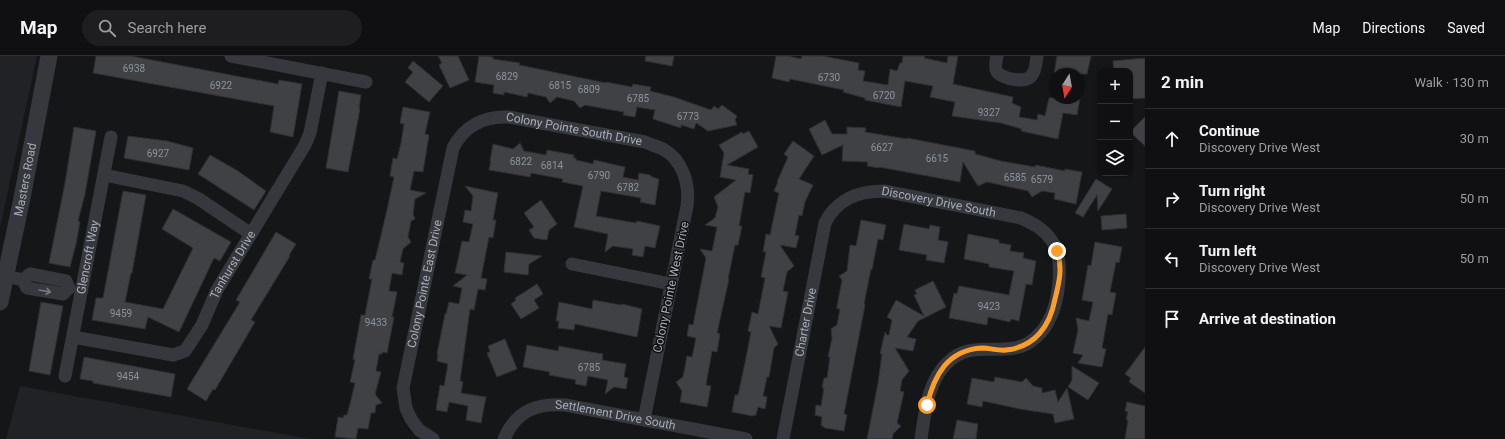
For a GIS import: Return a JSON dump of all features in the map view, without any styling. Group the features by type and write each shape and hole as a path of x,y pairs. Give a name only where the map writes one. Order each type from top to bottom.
{"street":[{"name":"Masters Road","path":"0,302 49,56"},
{"path":"231,56 366,82"},
{"path":"997,56 996,67 999,74 1005,77 1026,80 1032,75 1038,56"},
{"name":"Tanhurst Drive","path":"73,337 168,354 181,353 188,347 202,325 215,294 305,145 311,128 322,73"},
{"name":"Colony Pointe South Drive","path":"473,125 483,120 508,117 645,142 664,150 672,157"},
{"name":"Colony Pointe East Drive","path":"433,439 419,430 411,419 404,400 404,380 452,151 459,138 473,125"},
{"name":"Glencroft Way","path":"65,376 73,337 75,289 104,175 111,137"},
{"name":"Colony Pointe West Drive","path":"644,420 688,199 687,181 683,172 672,157"},
{"path":"104,175 183,191 199,199 251,234"},
{"name":"Discovery Drive South","path":"835,208 844,200 855,194 870,191 884,191 1021,218 1044,230 1056,248 1060,266 1059,280 1054,306 1048,322 1040,333 1030,342 1022,346 1004,350 982,348 966,351 947,363 940,371 932,386 920,439"},
{"name":"Charter Drive","path":"783,439 822,234 827,220 835,208"},
{"path":"572,264 671,284"},
{"path":"6,276 23,280 30,274 66,281 75,289"},
{"name":"Settlement Drive South","path":"504,439 518,418 533,409 548,404 565,405 746,439"}],"shaded area":[{"path":"0,56 37,56 0,228"},
{"path":"20,386 310,439 6,439"}],"building":[{"path":"96,56 131,56 278,84 279,80 302,84 293,137 270,132 274,106 93,73"},
{"path":"438,56 458,56 469,80 450,88 439,65 442,63"},
{"path":"479,56 493,57 493,59 520,63 519,65 606,83 632,87 633,84 651,87 650,91 674,97 711,110 714,106 718,109 722,105 737,116 735,120 737,125 708,131 696,123 694,129 681,125 681,128 653,119 655,110 637,107 635,117 623,115 624,112 585,105 580,108 574,101 557,97 550,103 546,97 528,93 527,97 504,92 504,95 493,93 494,85 475,82"},
{"path":"646,56 674,56 672,66 645,61"},
{"path":"776,56 788,56 801,59 802,56 823,56 859,63 858,70 865,71 863,81 888,85 890,69 897,71 900,63 902,63 903,56 925,56 924,58 947,63 948,56 958,56 953,84 1013,97 1012,103 1021,107 1019,117 1037,120 1038,114 1045,116 1049,98 1049,104 1079,104 1077,115 1063,113 1058,139 1021,131 1022,129 1001,123 952,116 955,102 930,97 933,86 905,81 901,107 865,100 865,98 843,92 844,90 790,79 789,82 772,78"},
{"path":"1057,56 1091,56 1087,74 1085,74 1085,68 1055,68"},
{"path":"1145,58 1145,98 1133,99 1133,68 1114,68 1113,61"},
{"path":"413,61 443,86 429,102 405,82 413,72 408,68"},
{"path":"339,91 361,95 360,109 348,172 326,168"},
{"path":"403,107 430,112 425,134 429,135 423,172 414,171 410,190 426,193 415,199 413,214 415,219 411,221 408,237 411,242 403,249 400,262 404,263 402,275 392,273 389,291 397,292 392,317 394,317 387,353 382,352 382,354 379,354 376,371 381,372 375,394 382,403 376,405 375,413 371,413 368,429 358,428 356,439 335,437 338,417 343,418 344,415 347,415 355,383 350,382 355,360 353,359 361,315 365,315 372,279 369,279 373,260 375,260 394,177 390,176 393,158 397,159 401,143 404,124 400,123"},
{"path":"1145,117 1145,146 1133,135 1133,129"},
{"path":"825,120 832,134 847,134 847,127 866,128 865,132 907,138 975,151 975,154 1001,161 1035,167 1035,165 1065,171 1065,169 1082,172 1076,204 1054,199 1055,193 1042,191 1032,197 1028,191 987,182 978,186 963,162 960,182 867,166 868,162 842,161 843,145 822,155 809,129"},
{"path":"74,127 96,131 85,194 78,221 80,222 76,244 70,267 49,263 65,183"},
{"path":"749,131 758,147 727,165 749,169 748,174 753,175 750,193 745,192 739,226 742,226 738,245 735,245 717,333 720,334 717,352 712,351 706,385 711,386 707,407 680,402 682,391 676,382 683,377 687,356 692,357 696,338 687,336 689,324 693,325 706,258 700,249 712,251 717,227 705,225 715,218 718,207 714,197 736,180 720,177 724,153 719,145 742,132 743,134"},
{"path":"128,136 167,141 193,148 189,170 124,158"},
{"path":"793,141 814,156 799,179 813,185 805,202 802,216 799,215 795,235 799,236 796,248 780,245 794,266 787,272 783,291 788,292 781,328 769,326 778,344 774,348 769,377 767,377 763,396 767,397 765,409 758,407 756,415 752,416 732,412 735,395 738,395 745,363 751,332 748,331 752,312 758,314 765,278 761,277 766,252 763,252 766,234 770,235 779,193 774,191 788,157 784,154"},
{"path":"520,143 524,151 546,155 547,150 574,155 573,158 576,158 576,160 593,164 594,160 625,167 623,177 638,180 639,173 650,175 659,179 655,205 640,202 641,198 601,191 596,216 636,223 637,221 660,226 655,248 645,246 643,257 632,255 633,249 613,246 605,252 608,234 574,227 583,186 562,182 563,179 531,173 530,177 489,170 493,144 513,149"},
{"path":"210,155 238,171 266,191 254,210 198,174"},
{"path":"1096,179 1112,189 1098,211 1097,195 1083,217 1075,213"},
{"path":"465,186 498,193 493,220 496,220 493,238 489,237 481,278 487,279 485,290 478,289 474,310 470,309 460,381 463,382 461,393 486,397 481,423 466,420 468,406 449,402 447,412 436,410 440,385 444,386 448,364 437,361 445,314 449,302 459,304 462,288 453,286 467,275 455,273 462,241 469,242 473,224 463,222 465,210 471,211 473,196"},
{"path":"123,191 146,195 132,273 125,302 163,309 193,248 162,229 173,209 231,242 220,261 214,258 179,332 148,317 145,329 92,320 96,298 103,298"},
{"path":"541,200 557,224 549,230 547,240 534,238 529,230 534,227 524,213"},
{"path":"1126,214 1127,228 1102,230 1101,216"},
{"path":"861,220 886,225 883,240 878,239 872,270 871,269 844,414 847,415 844,431 825,428 821,425 822,417 815,415 816,405 821,406 824,378 827,378 830,357 828,357 832,338 831,329 837,325 840,309 837,309 842,280 839,276 847,271 850,245 856,246"},
{"path":"904,224 929,229 930,225 940,227 938,240 948,242 944,263 926,260 927,255 899,250"},
{"path":"276,232 296,244 251,320 255,322 215,390 213,389 206,401 187,389 240,302 236,300"},
{"path":"968,234 999,240 999,243 1011,245 1010,251 1024,253 1023,258 1036,261 1032,285 1026,284 1019,321 1011,319 1010,322 988,317 987,325 949,318 954,293 957,294 959,286 1009,295 1014,271 989,267 989,264 964,259"},
{"path":"1095,242 1122,247 1119,263 1116,262 1110,292 1116,293 1112,315 1108,314 1102,348 1106,349 1102,367 1078,363 1083,355 1073,353 1078,330 1076,318 1089,321 1093,302 1082,300 1088,265 1091,266"},
{"path":"506,252 542,256 529,264 528,275 504,272"},
{"path":"933,281 946,307 918,321 907,337 916,339 913,351 895,348 909,371 902,380 900,391 904,392 897,423 901,426 893,434 892,439 867,439 878,383 882,354 880,354 885,332 889,335 892,320 887,317 896,300 924,316 914,295 917,294 915,290"},
{"path":"537,284 543,294 534,300 539,308 521,319 511,304 516,300 515,298"},
{"path":"593,300 622,304 642,309 637,337 575,324 574,330 558,328 559,321 556,321 559,302 592,309"},
{"path":"41,302 63,306 50,375 29,371"},
{"path":"505,339 517,369 497,377 487,353 490,352 488,346"},
{"path":"527,345 558,351 559,346 603,354 602,360 626,364 624,377 628,378 626,389 614,387 605,394 608,380 588,376 586,386 575,384 576,380 549,375 550,372 523,367"},
{"path":"1145,347 1145,393 1129,382 1131,378 1125,374"},
{"path":"84,357 175,374 171,397 93,383 93,381 80,379"},
{"path":"1072,366 1099,383 1088,400 1068,387 1072,380"},
{"path":"995,377 1022,382 1026,378 1033,386 1042,388 1042,393 1055,390 1058,402 1067,388 1074,419 1055,423 1053,414 983,401 982,407 967,404 972,378 994,382"},
{"path":"1127,402 1145,406 1145,439 1125,439 1128,420 1126,420 1128,412 1125,411"},
{"path":"957,420 978,424 976,439 953,439"}],"route":[{"path":"927,405 932,386 937,376 952,359 966,351 982,348 1004,350 1022,346 1030,342 1046,327 1051,317 1059,280 1060,262 1057,251"}]}
